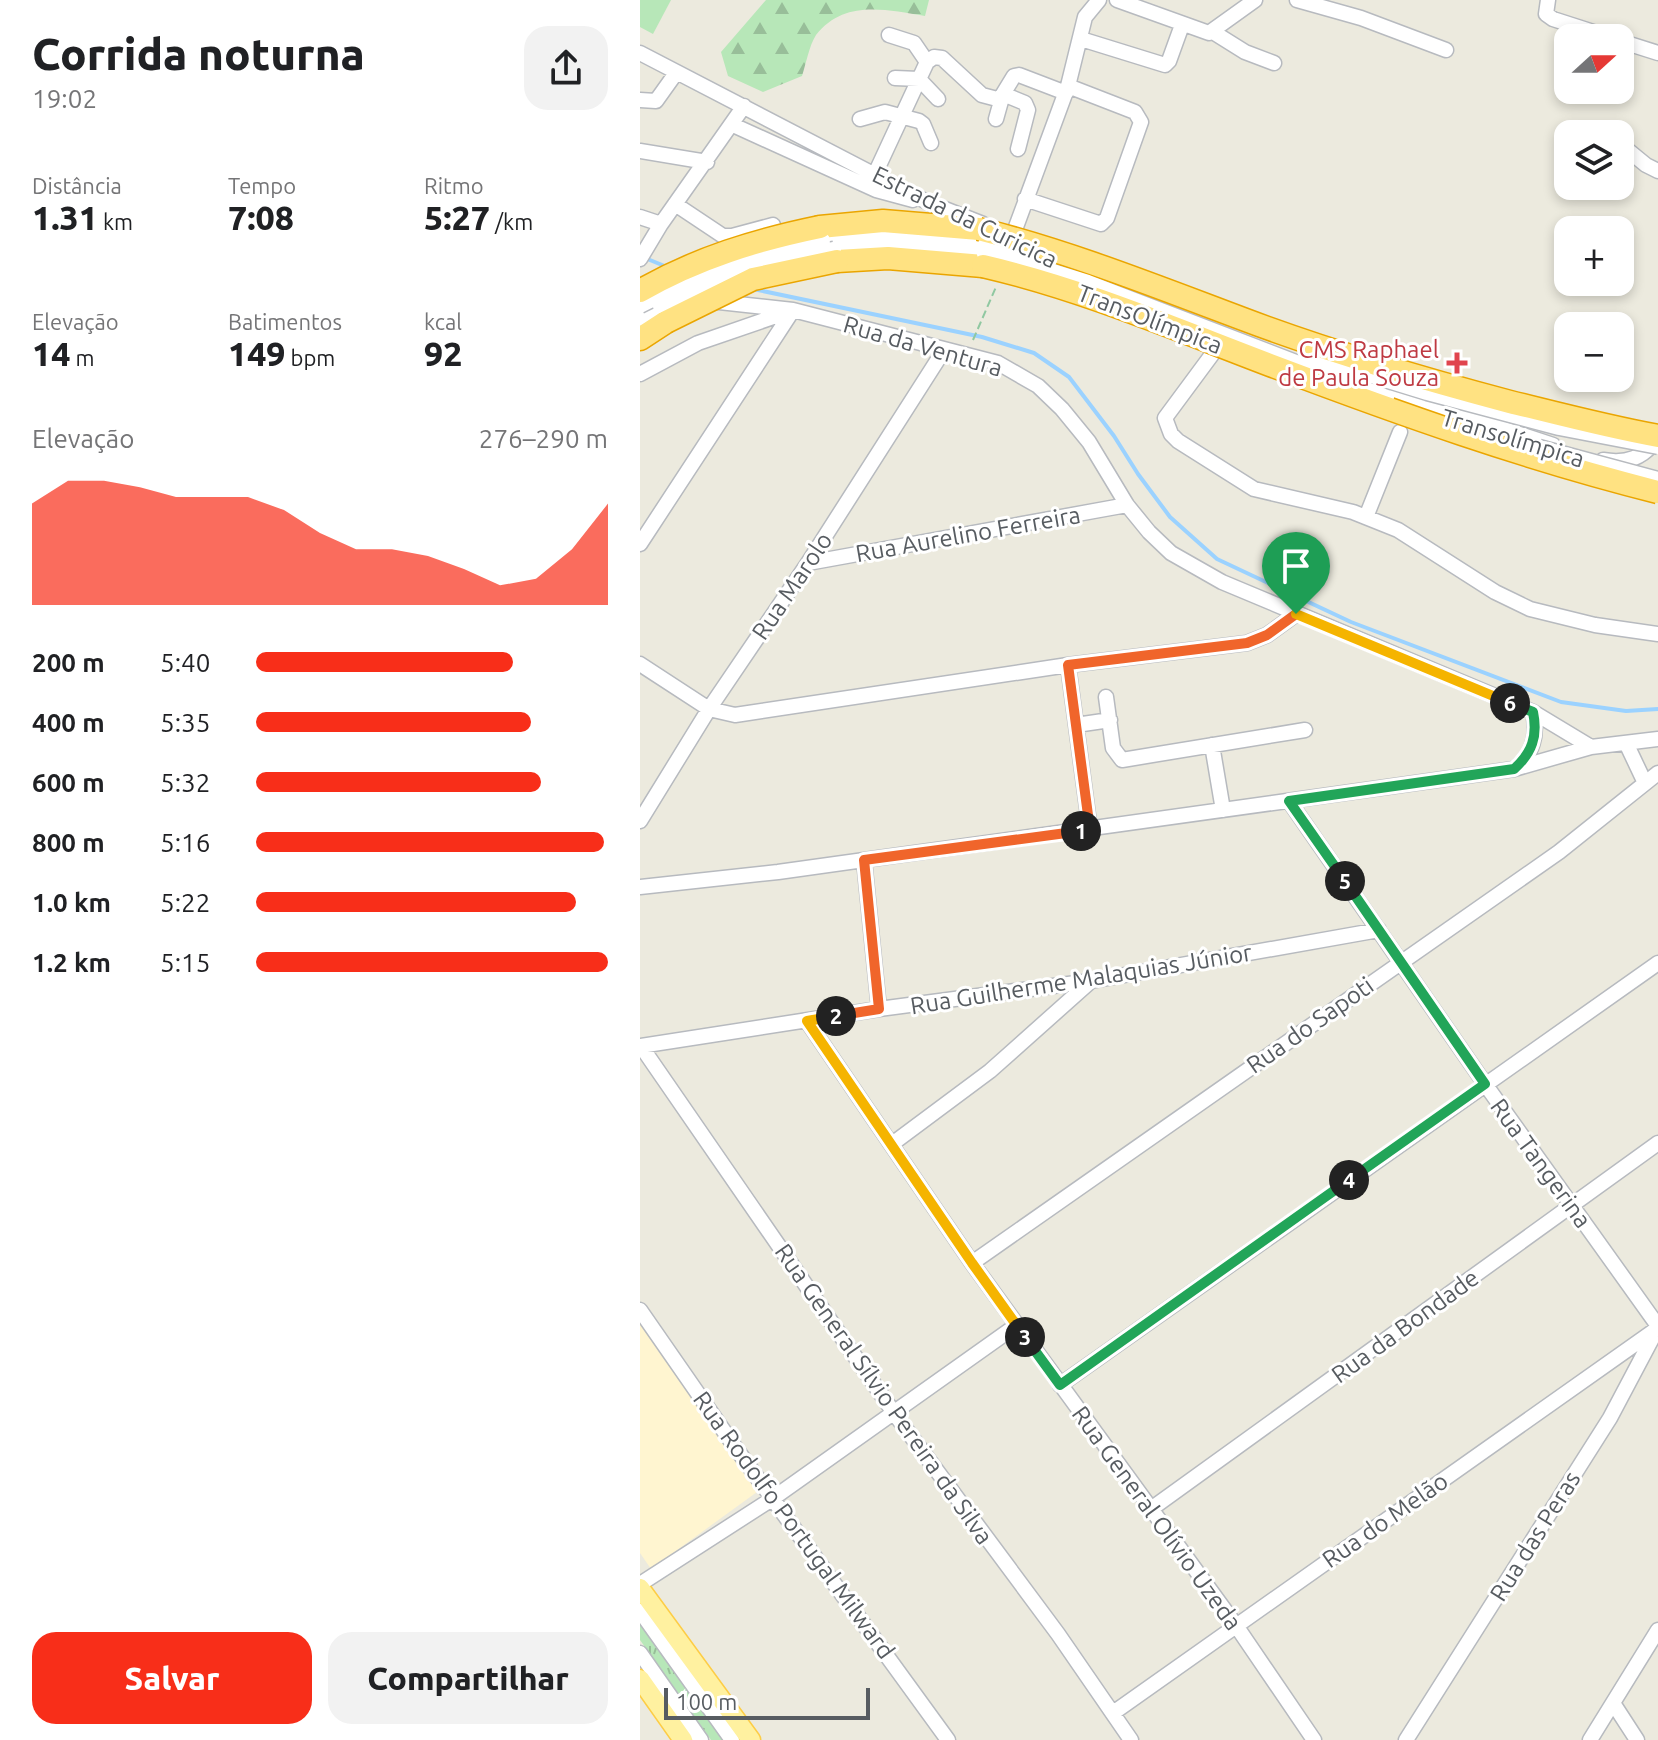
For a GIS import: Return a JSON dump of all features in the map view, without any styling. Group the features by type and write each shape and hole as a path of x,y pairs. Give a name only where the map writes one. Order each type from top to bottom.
{"highway":[{"name":"TransOlímpica","path":"640,339 663,314 753,279 883,221 983,248 1084,294 1418,420 1658,492"},
{"name":"TransOlímpica","path":"640,291 711,256 748,243 829,244 888,258 983,248 1069,253 1244,320 1427,379 1658,437"}],"main road":[{"path":"640,1586 751,1740"},
{"path":"640,1679 683,1740"}],"street":[{"path":"1013,235 1067,89 1085,17 1099,0"},
{"path":"1117,0 1182,25 1213,32 1245,52 1274,63"},
{"path":"1213,32 1232,14 1255,0"},
{"path":"1297,0 1361,18 1446,50"},
{"path":"1548,0 1545,9 1553,19 1569,24"},
{"path":"1081,39 1165,65 1182,25"},
{"path":"889,35 914,43 927,62"},
{"path":"1634,45 1658,53"},
{"name":"Estrada da Curicica","path":"640,53 927,202 1013,235 1080,274 1230,332 1411,399 1604,460 1622,462 1637,458 1648,451 1658,437"},
{"path":"875,174 927,62 934,57 942,58 982,95 1025,103 1028,110 1020,142 1047,142"},
{"path":"640,100 656,101 676,73"},
{"path":"996,119 1009,81 1019,75 1135,112 1141,122 1107,218 1101,224 1025,199"},
{"path":"895,78 919,79 938,99"},
{"path":"643,254 744,106"},
{"path":"1028,110 1056,118"},
{"path":"860,119 885,112 923,124 931,143"},
{"path":"733,125 889,195 927,202"},
{"path":"640,151 707,162"},
{"path":"1634,155 1658,171"},
{"path":"675,204 723,236 773,225"},
{"path":"640,217 661,224"},
{"path":"640,306 712,271 748,258 829,244"},
{"name":"Transolímpica","path":"983,248 1033,254 1069,265 1322,361 1412,389 1559,428 1658,447"},
{"name":"Transolímpica","path":"983,248 1088,282 1399,402 1490,433 1658,479"},
{"name":"Rua da Ventura","path":"640,280 646,286 694,300 793,310 998,363 1038,386 1062,409 1089,442 1127,505 1171,553 1222,582 1533,712 1591,747"},
{"path":"640,374 698,343 793,310"},
{"path":"640,544 793,310"},
{"path":"640,319 663,314"},
{"path":"1230,332 1168,410 1165,418 1171,434 1254,489 1366,517 1398,530 1495,592 1530,609 1595,625 1658,634"},
{"name":"Rua Marolo","path":"640,821 709,709 808,563 944,350"},
{"path":"1366,517 1400,432"},
{"name":"Rua Aurelino Ferreira","path":"808,563 1127,505"},
{"path":"640,664 709,709 735,715 1068,665 1247,643 1267,635 1296,614"},
{"path":"1068,665 1090,830"},
{"path":"1106,697 1113,748 1122,760 1305,730"},
{"path":"1514,769 1531,750 1535,725 1533,712"},
{"path":"1076,725 1110,720"},
{"path":"640,887 1090,830 1514,769 1591,747 1658,739"},
{"path":"1212,745 1223,810"},
{"path":"1627,745 1645,783"},
{"name":"Rua do Sapoti","path":"972,1263 1559,852 1658,773"},
{"name":"Rua Tangerina","path":"1289,801 1658,1327"},
{"path":"864,860 879,1009"},
{"name":"Rua Guilherme Malaquias Júnior","path":"641,1046 879,1009 1091,981 1379,930"},
{"path":"1060,1385 1658,963"},
{"path":"892,1144 990,1071 1091,981"},
{"name":"Rua General Olívio Uzeda","path":"807,1021 972,1263 1235,1624 1314,1740"},
{"name":"Rua General Sílvio Pereira da Silva","path":"641,1046 894,1413 1131,1740"},
{"name":"Rua da Bondade","path":"1151,1509 1658,1143"},
{"name":"Rua Rodolfo Portugal Milward","path":"640,1310 772,1499 948,1740"},
{"path":"640,1586 772,1499 1017,1325"},
{"name":"Rua do Melão","path":"1113,1713 1658,1327"},
{"name":"Rua das Peras","path":"1406,1740 1610,1418 1658,1327"},
{"path":"640,1611 732,1740"},
{"path":"1590,1740 1658,1630"},
{"path":"640,1653 701,1740"},
{"path":"1613,1703 1637,1740"}],"path":[{"path":"973,338 978,326"}],"shaded area":[{"path":"640,1323 757,1492 651,1569 640,1553"}],"green space":[{"path":"640,0 671,0 653,34 640,27"},
{"path":"766,0 929,0 925,16 865,10 839,16 816,35 802,76 763,92 728,76 721,52"},
{"path":"640,1616 728,1740 711,1740 640,1640"}],"waterway":[{"path":"645,258 667,267"},
{"path":"753,289 982,337 1034,353 1069,377 1170,517 1217,559 1351,622 1561,702 1626,711 1658,709"}],"place":[{"name":"CMS Raphael de Paula Souza","path":"1457,363"}],"route":[{"path":"1296,614 1533,712 1535,738 1531,750 1514,769 1289,801 1485,1084 1060,1385 972,1263 807,1021 879,1009 864,860 1090,830 1068,665 1247,643 1267,635 1296,614"}]}
